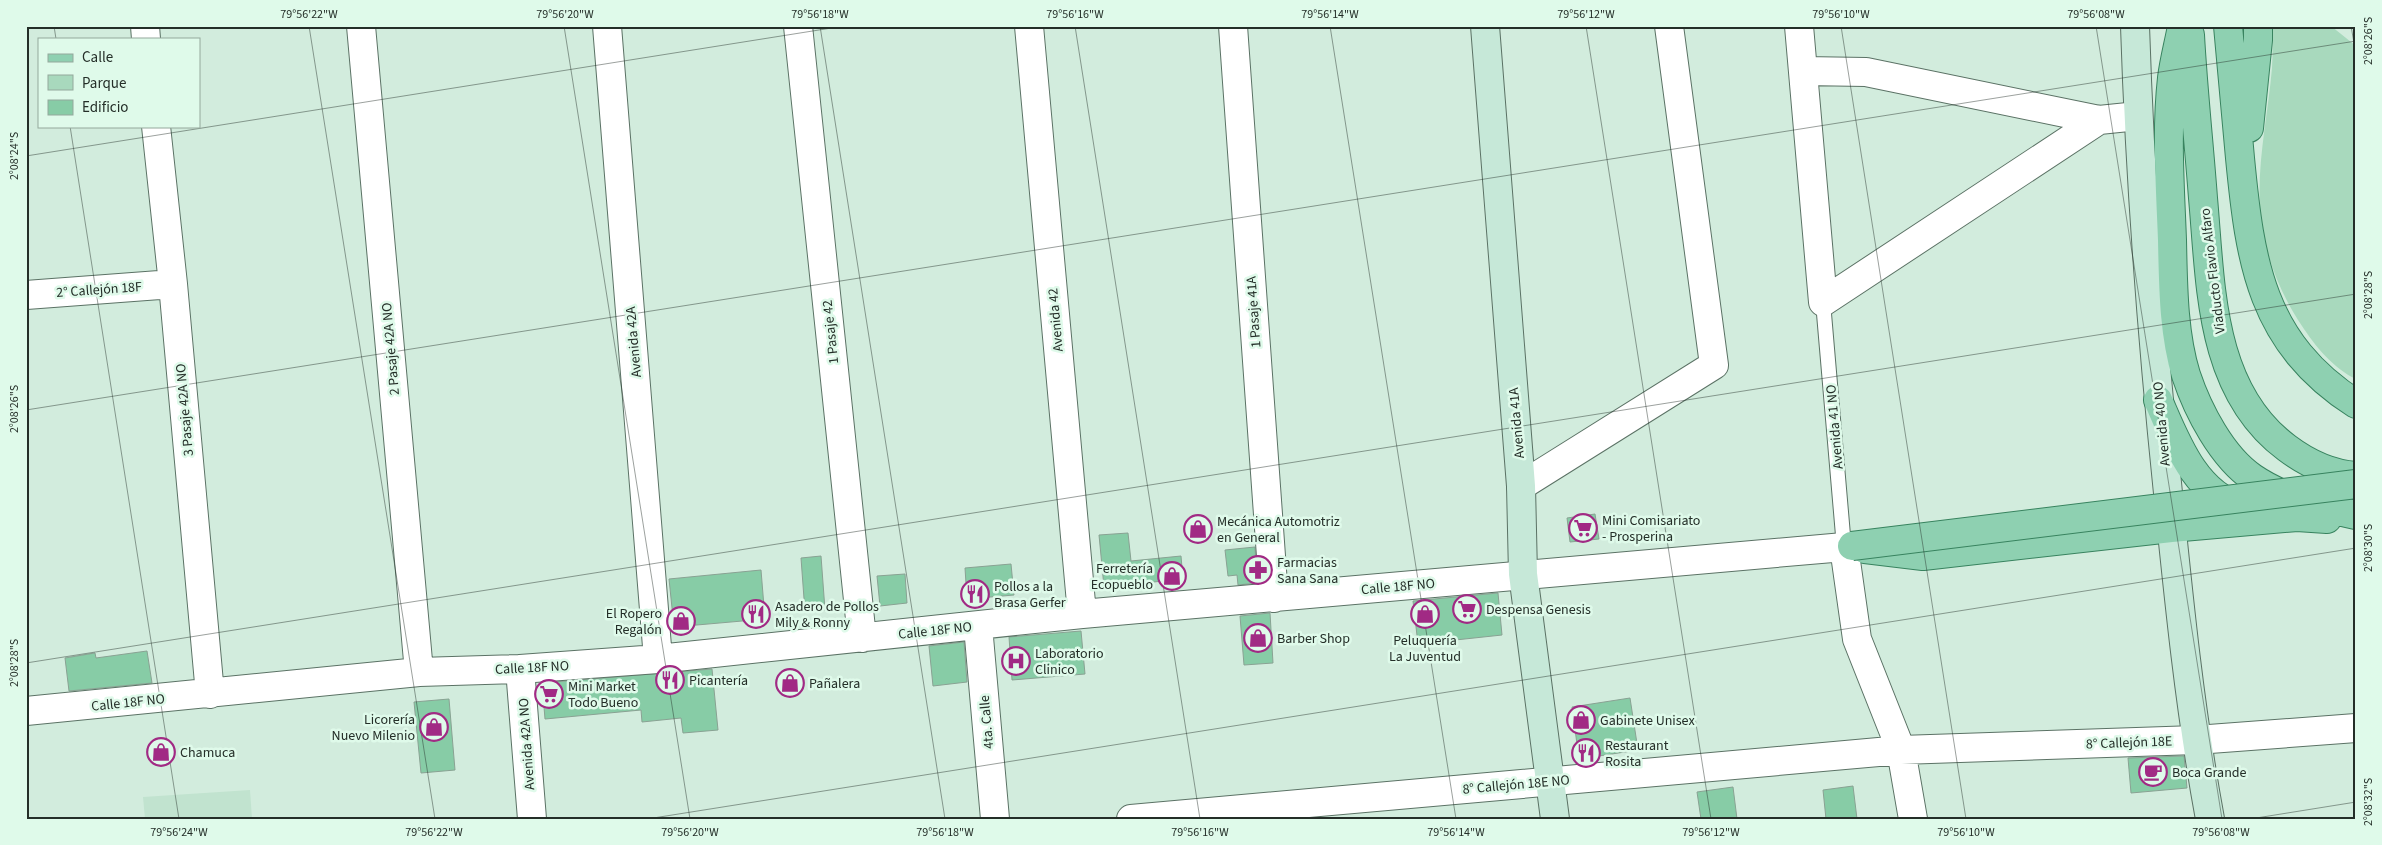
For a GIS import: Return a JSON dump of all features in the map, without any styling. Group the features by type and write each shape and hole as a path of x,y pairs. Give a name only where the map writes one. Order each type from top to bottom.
{"main road":[{"path":"2182,26 2172,77 2170,121 2173,281 2178,335 2186,374 2213,435 2252,478 2288,496 2322,508 2356,514"},
{"name":"Viaducto Flavio Alfaro","path":"2189,26 2210,275 2216,325 2229,372 2245,405 2270,435 2305,461 2341,475 2356,476"},
{"path":"2228,26 2248,232 2256,271 2265,299 2296,352 2316,375 2356,404"},
{"path":"2243,187 2258,26"},
{"path":"2158,400 2180,450 2212,492 2234,505 2297,517 2356,521"},
{"path":"1848,546 2356,484"},
{"path":"1848,546 1923,556 2171,528 2297,517"}],"street":[{"name":"2 Pasaje 42A NO","path":"361,26 419,672"},
{"name":"Avenida 42A","path":"607,26 658,659"},
{"name":"1 Pasaje 42","path":"798,26 862,638"},
{"name":"Avenida 42","path":"1029,26 1082,614"},
{"name":"1 Pasaje 41A","path":"1233,26 1274,598"},
{"name":"Avenida 41A","path":"1484,26 1521,486 1523,574 1552,781 1555,819"},
{"path":"1521,486 1714,365 1669,26"},
{"name":"Avenida 41 NO","path":"1799,26 1823,302"},
{"name":"Avenida 40 NO","path":"2136,26 2138,116 2158,400 2196,740 2210,819"},
{"path":"1804,71 1866,72 2099,120 2138,116"},
{"path":"1823,302 2099,120"},
{"name":"3 Pasaje 42A NO","path":"156,128 173,284 210,694"},
{"name":"2° Callejón 18F","path":"26,294 173,284"},
{"name":"Calle 18F NO","path":"26,712 419,672 520,669 658,659 1082,614 1848,546"},
{"name":"Avenida 41 NO","path":"1848,546 1857,639 1901,750 1913,819"},
{"name":"4ta. Calle","path":"978,626 995,819"},
{"name":"Avenida 42A NO","path":"520,669 532,819"},
{"name":"8° Callejón 18E","path":"1901,750 2196,740 2356,728"},
{"name":"8° Callejón 18E NO","path":"1131,819 1901,750"}],"lane":[{"name":"Avenida 41 NO","path":"1823,302 1848,546"}],"shaded area":[{"path":"250,790 252,819 145,819 143,797"}],"green space":[{"path":"2273,26 2331,26 2356,46 2356,379 2340,369 2326,356 2302,326 2279,285 2265,240 2259,191 2263,138 2272,68"}],"building":[{"name":"Mini Comisariato - Prosperina","path":"1595,514 1599,539 1570,542 1567,518"},
{"path":"1128,533 1131,561 1181,556 1183,579 1104,587 1099,535"},
{"path":"1255,547 1257,583 1238,585 1237,575 1228,576 1225,550"},
{"path":"821,556 825,610 805,612 801,558"},
{"path":"1011,564 1014,595 967,599 965,568"},
{"path":"761,570 765,619 674,627 669,579"},
{"path":"905,574 907,603 880,606 877,576"},
{"path":"1498,593 1502,635 1418,644 1413,601"},
{"path":"1270,613 1273,663 1244,665 1240,616"},
{"path":"1081,631 1085,674 1012,680 1009,637"},
{"path":"964,642 967,682 933,686 929,646"},
{"path":"147,651 152,683 69,691 65,658 95,653 96,658"},
{"path":"712,669 718,730 683,733 681,718 642,722 641,710 545,719 542,683"},
{"path":"1630,698 1638,750 1579,759 1572,707"},
{"path":"449,699 455,770 421,773 414,702"},
{"path":"2184,756 2187,788 2131,793 2128,758"},
{"path":"1853,786 1857,819 1826,819 1823,790"},
{"path":"1733,787 1737,819 1701,819 1697,792"}],"place":[{"name":"Mini Comisariato - Prosperina","path":"1583,528"},
{"name":"Mecánica Automotriz en General","path":"1198,529"},
{"name":"Farmacias Sana Sana","path":"1258,570"},
{"name":"Ferretería Ecopueblo","path":"1172,576"},
{"name":"Pollos a la Brasa Gerfer","path":"975,594"},
{"name":"Despensa Genesis","path":"1467,609"},
{"name":"Asadero de Pollos Mily & Ronny","path":"756,614"},
{"name":"Peluquería La Juventud","path":"1425,614"},
{"name":"El Ropero Regalón","path":"681,621"},
{"name":"Barber Shop","path":"1258,638"},
{"name":"Laboratorio Clinico","path":"1016,661"},
{"name":"Picantería","path":"670,680"},
{"name":"Pañalera","path":"790,683"},
{"name":"Mini Market Todo Bueno","path":"549,694"},
{"name":"Gabinete Unisex","path":"1581,720"},
{"name":"Licorería Nuevo Milenio","path":"434,727"},
{"name":"Chamuca","path":"161,752"},
{"name":"Restaurant Rosita","path":"1586,753"},
{"name":"Boca Grande","path":"2153,772"}]}
